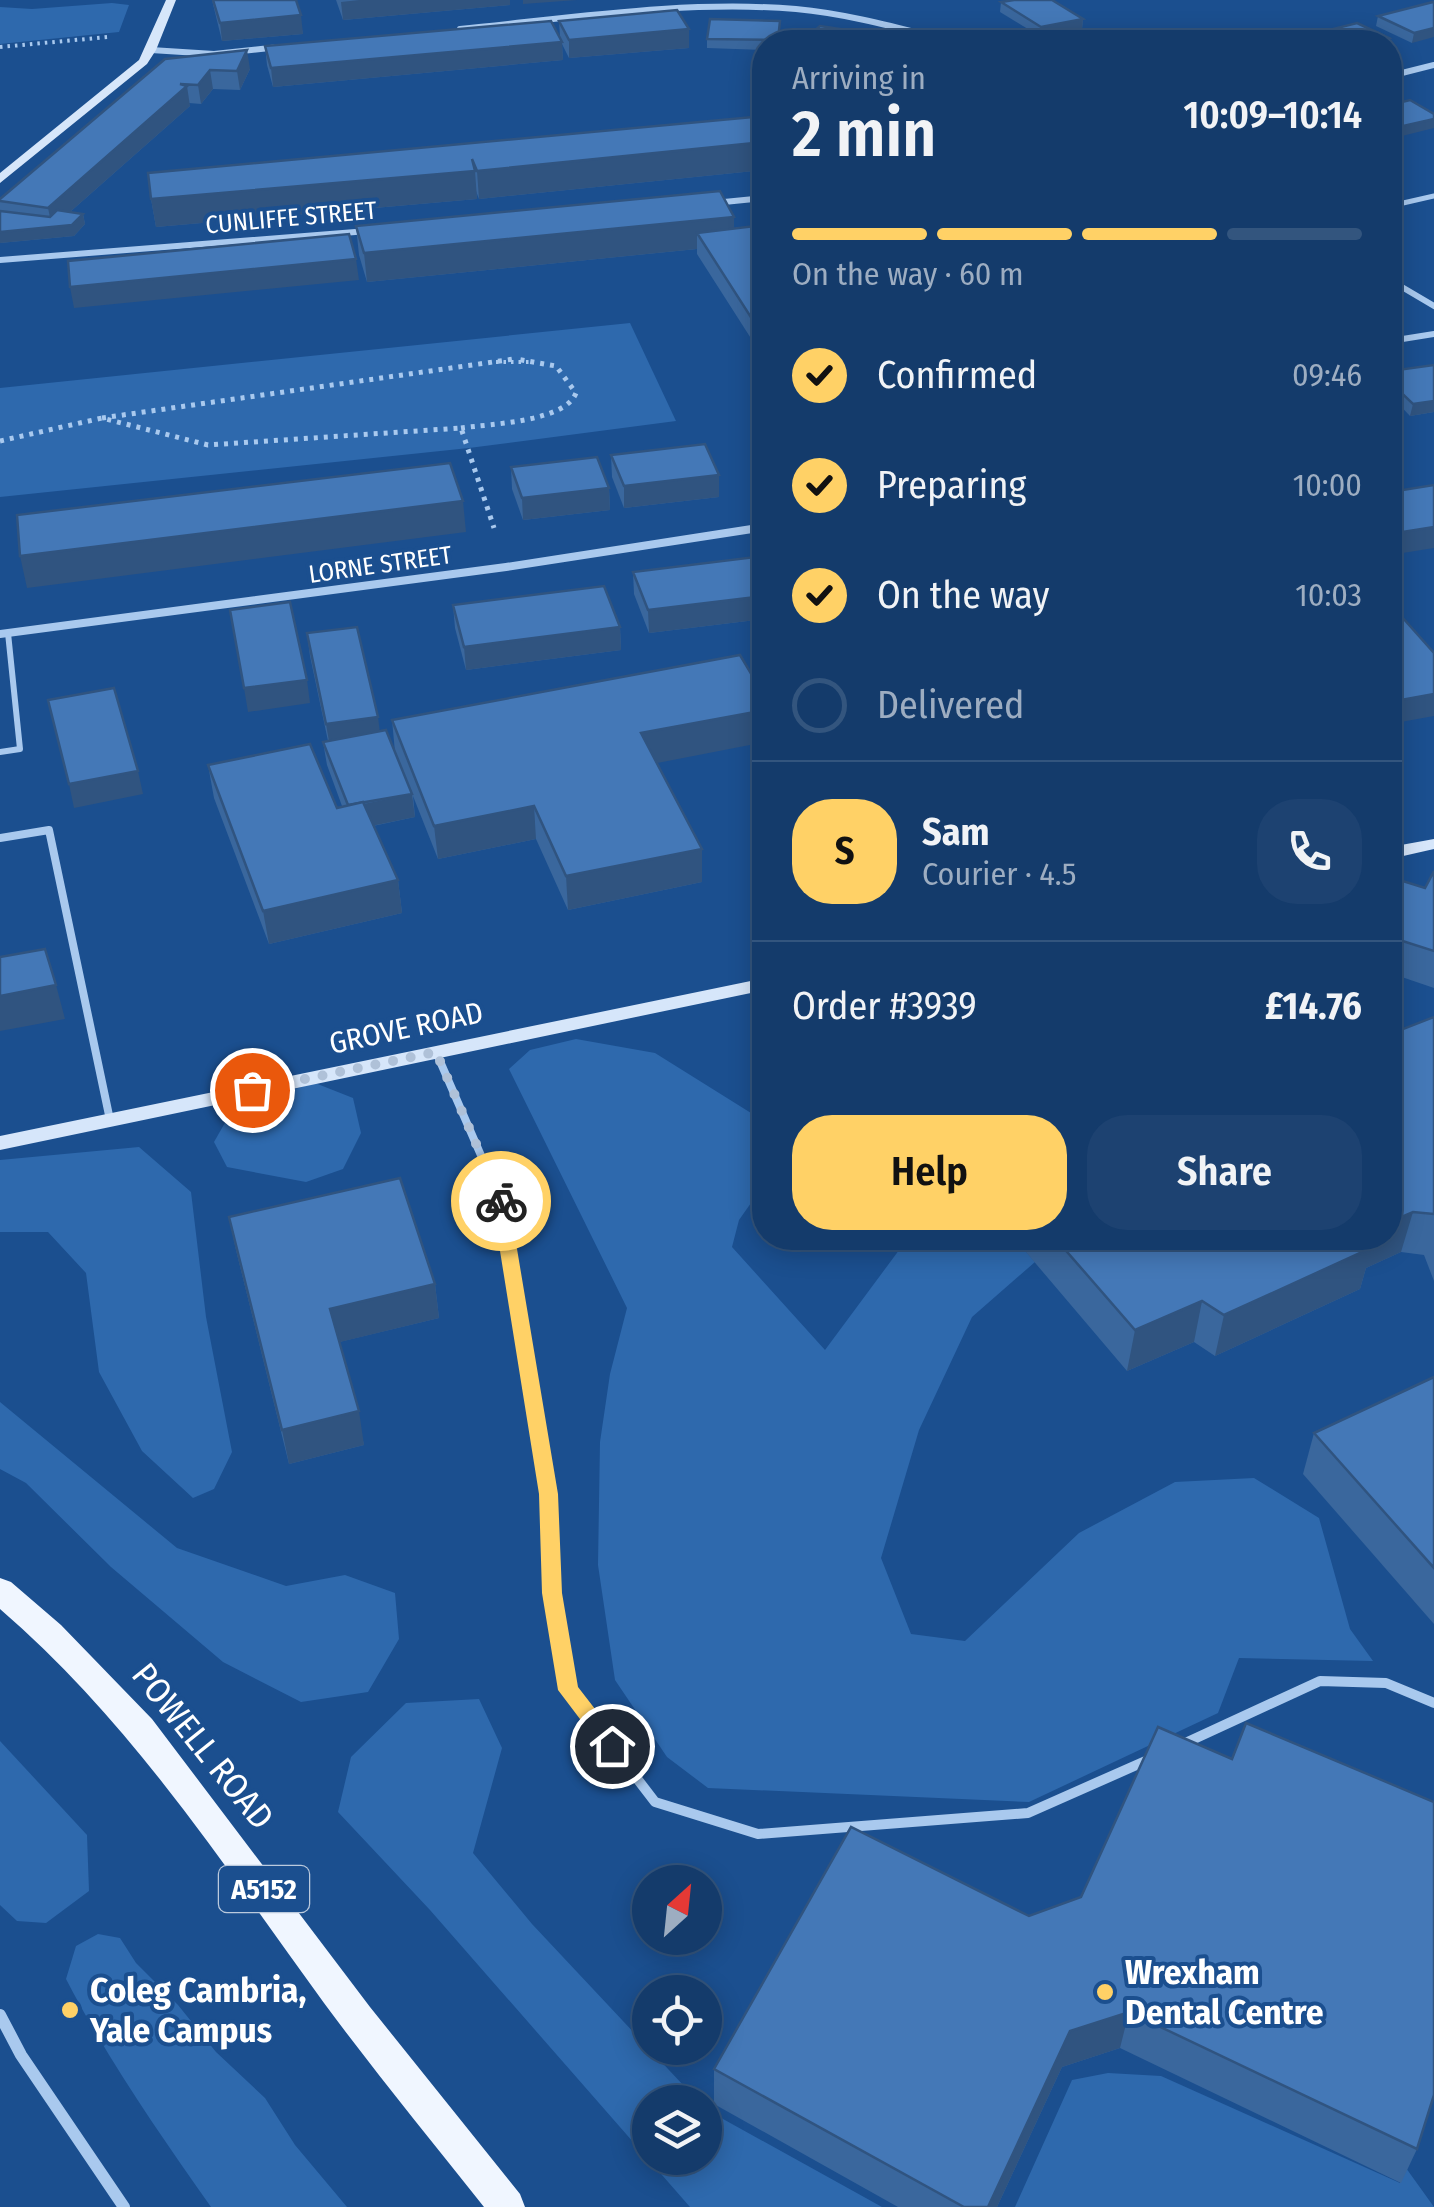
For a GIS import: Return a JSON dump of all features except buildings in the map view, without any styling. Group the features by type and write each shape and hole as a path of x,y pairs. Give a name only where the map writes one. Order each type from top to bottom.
{"main road":[{"name":"POWELL ROAD","path":"0,1591 46,1628 106,1687 208,1809 337,1993 507,2207"}],"street":[{"path":"0,179 116,85 151,50 171,0"},
{"path":"444,31 674,8 773,7 832,13 904,30"},
{"path":"151,50 214,54 291,46"},
{"path":"1402,73 1434,65"},
{"path":"706,203 752,199"},
{"name":"CUNLIFFE STREET","path":"0,260 373,230"},
{"path":"1402,287 1434,306"},
{"path":"1402,339 1434,334"},
{"name":"LORNE STREET","path":"4,634 506,568 752,529"},
{"path":"1402,851 1434,844"},
{"name":"GROVE ROAD","path":"0,1143 752,987"},
{"path":"0,2015 21,2054 124,2207"}],"lane":[{"path":"1402,203 1434,196"},
{"path":"0,752 20,750 4,634"},
{"path":"0,838 49,830 110,1120"},
{"path":"436,1052 503,1206 548,1494 552,1593 568,1690 655,1802 758,1834 1028,1813 1320,1681 1386,1683 1434,1704"}],"path":[{"path":"0,47 158,32"},
{"path":"0,441 102,418 515,359 556,366 576,393 573,401 553,414 461,428 208,445 102,418"},
{"path":"461,428 506,568"}],"shaded area":[{"path":"129,5 119,32 0,44 0,7 32,9"},
{"path":"630,323 676,421 469,448 0,497 0,388"},
{"path":"576,1039 655,1053 751,1113 752,1202 739,1220 732,1247 825,1350 899,1250 1024,1250 1035,1262 972,1317 919,1430 881,1558 911,1634 965,1641 1079,1533 1175,1482 1254,1478 1319,1518 1350,1629 1373,1661 1239,1658 1218,1713 1029,1802 708,1788 667,1757 615,1680 598,1565 600,1442 610,1374 627,1308 509,1069 530,1050"},
{"path":"315,1083 353,1098 361,1133 343,1169 306,1182 227,1167 214,1142 234,1107"},
{"path":"139,1147 191,1192 206,1317 232,1452 214,1489 193,1498 142,1451 99,1372 86,1273 48,1232 0,1232 0,1160"},
{"path":"0,1402 177,1548 286,1586 345,1575 395,1593 399,1639 368,1692 301,1702 223,1662 111,1567 26,1483 0,1469"},
{"path":"479,1699 502,1748 473,1853 532,1924 632,2031 632,2065 664,2065 683,2085 632,2085 632,2141 430,1910 338,1812 351,1757 406,1703"},
{"path":"0,1741 87,1835 89,1891 46,1923 17,1921 0,1905"},
{"path":"98,1934 120,1938 136,1963 178,2005 216,2052 265,2098 295,2145 347,2207 211,2207 153,2124 66,1979 76,1946"},
{"path":"1108,2073 1161,2076 1400,2183 1406,2168 1434,2207 1015,2207 1072,2080"},
{"path":"722,2118 882,2207 690,2207 662,2175 722,2175"}],"way so far":[{"path":"252,1090 436,1052 501,1201"}],"place":[{"name":"Wrexham Dental Centre","path":"1105,1992"},
{"name":"Coleg Cambria, Yale Campus","path":"70,2010"}],"route":[{"path":"501,1201 548,1494 552,1593 568,1690 612,1746"}]}
